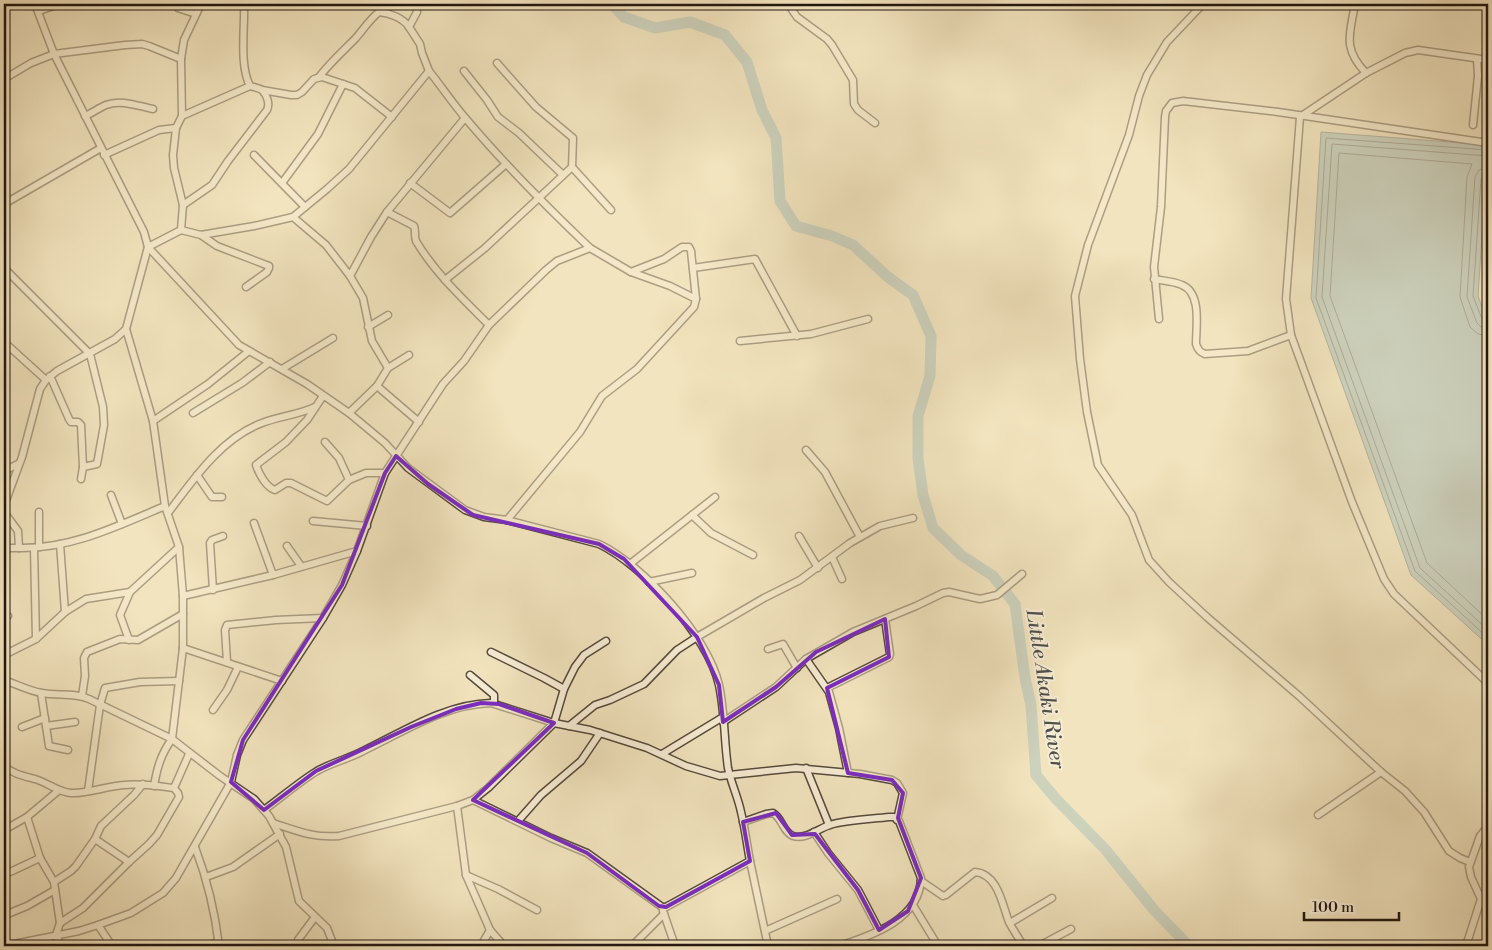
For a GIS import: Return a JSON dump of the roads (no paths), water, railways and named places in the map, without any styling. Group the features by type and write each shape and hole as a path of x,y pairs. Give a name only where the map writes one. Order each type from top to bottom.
{"street":[{"path":"35,4 54,54 144,232 148,247 239,345 282,369 348,413 372,431 396,456 428,484 464,510 484,518 507,520 599,544 612,550 630,564 679,613 697,637 708,656 717,678 730,774 743,822 768,946"},
{"path":"39,11 59,4"},
{"path":"175,4 178,8 196,14"},
{"path":"180,230 183,205 174,168 173,155 176,128 182,116 181,59 184,40 201,4"},
{"path":"244,4 245,68 250,86"},
{"path":"409,27 417,12 416,4"},
{"path":"788,4 798,17 827,38 832,44 853,80 854,104 858,110 874,123"},
{"path":"1203,4 1167,42 1147,75 1139,96 1129,136 1088,245 1075,296 1086,412 1098,465 1132,515 1149,560 1169,582 1299,696 1414,801 1449,851 1470,862"},
{"path":"1355,4 1349,39 1350,50 1356,63 1366,73"},
{"path":"182,116 250,86 290,96 297,95 319,77 371,18 379,12 398,18 409,27 420,44 429,71 465,118 538,198 590,248 631,272 670,286 696,299"},
{"path":"4,79 31,63 54,54 142,44 181,59"},
{"path":"1300,117 1366,73 1405,53 1418,50 1488,60"},
{"path":"1473,125 1478,76 1477,58"},
{"path":"445,280 485,248 572,166 573,138 536,107 497,62"},
{"path":"201,235 293,217 349,169 429,71"},
{"path":"464,71 498,117 520,133 563,175"},
{"path":"319,77 362,91 392,117"},
{"path":"282,183 318,134 343,84"},
{"path":"183,205 212,185 228,161 268,110 268,100 262,90"},
{"path":"1159,319 1154,267 1161,207 1165,117 1166,111 1172,103 1183,101 1278,112 1300,117 1488,143"},
{"path":"85,116 107,104 113,103 152,109"},
{"path":"1300,117 1286,299 1291,335 1352,502 1384,579 1394,594 1488,684"},
{"path":"350,276 387,212 465,118"},
{"path":"104,155 159,130 176,128"},
{"path":"4,204 101,148"},
{"path":"254,154 304,207"},
{"path":"410,183 450,213 506,164"},
{"path":"572,166 611,210"},
{"path":"387,212 414,226 415,239 445,280 489,326"},
{"path":"293,217 326,246 350,276 363,298 372,342 388,368"},
{"path":"154,786 157,767 165,749 172,740 183,648 183,596 179,547 165,506 153,421 126,329 148,247 180,230 201,235 217,246 269,266 270,268 267,272 246,287"},
{"path":"507,520 580,432 602,396 637,369 690,312 696,299 692,251 686,246 655,263 631,272"},
{"path":"4,946 79,931 98,925 131,913 163,894 176,878 195,847 231,782 237,755 243,740 323,618 342,584 367,526 384,473 443,384 464,361 489,326 557,261 590,248"},
{"path":"693,268 755,259 797,336"},
{"path":"4,268 90,354 100,392 104,425 97,464 83,467"},
{"path":"1154,279 1184,286 1192,294 1196,309 1196,344 1198,349 1205,354 1248,351 1291,335"},
{"path":"368,327 388,314"},
{"path":"740,341 811,334 868,319"},
{"path":"4,506 22,457 35,402 40,389 48,378 115,339 126,329"},
{"path":"282,369 333,338"},
{"path":"4,342 48,378 71,422 78,422 81,425 83,467 81,479"},
{"path":"153,421 208,384 249,351"},
{"path":"348,413 377,386 388,368 409,355"},
{"path":"193,413 242,383 270,362"},
{"path":"377,386 419,422"},
{"path":"323,396 308,420 286,442 259,461 256,465 261,476 273,490 286,483 291,483 327,500 349,480 366,473 384,473"},
{"path":"168,513 197,475 227,444 247,430 263,422 294,415 315,407"},
{"path":"325,442 339,458 349,480"},
{"path":"806,450 825,472 860,537"},
{"path":"4,470 18,464"},
{"path":"197,475 212,497 222,497"},
{"path":"111,494 122,524"},
{"path":"630,564 716,497"},
{"path":"4,548 36,548 88,538 165,506"},
{"path":"4,512 16,528 19,548"},
{"path":"36,639 36,548 39,512"},
{"path":"692,516 711,533 753,555"},
{"path":"569,726 595,705 644,684 677,650 764,598 800,580 860,537 880,526 913,518"},
{"path":"313,521 367,526"},
{"path":"254,523 273,575"},
{"path":"212,590 210,543 223,536"},
{"path":"799,536 818,568"},
{"path":"60,544 65,612"},
{"path":"287,546 301,566"},
{"path":"130,640 120,615 130,592 179,547"},
{"path":"183,596 273,575 357,551"},
{"path":"832,557 842,579"},
{"path":"649,582 692,573"},
{"path":"662,754 715,720 723,720 776,687 806,659 853,632 943,593 949,592 980,599 997,595 1020,576"},
{"path":"4,655 36,639 65,612 91,598 130,592"},
{"path":"82,696 85,676 85,654 120,639 138,640 183,614"},
{"path":"228,662 225,630 227,625 323,618"},
{"path":"827,688 889,657 885,619"},
{"path":"273,822 312,836 339,836 457,806 473,800 488,788 554,724 564,689 575,667 584,655 606,641"},
{"path":"768,649 783,644 797,668"},
{"path":"183,648 282,680"},
{"path":"491,652 564,689"},
{"path":"806,659 827,688 839,728 848,773"},
{"path":"213,710 227,690 238,667"},
{"path":"470,675 494,695 494,703"},
{"path":"4,680 41,693 82,696 172,740 220,776 245,791 264,810 280,834 292,869 299,901 327,928 334,946"},
{"path":"88,791 103,691 107,687 140,682 179,682"},
{"path":"41,693 49,746 68,750"},
{"path":"264,810 316,771 362,752 411,727 456,709 482,703 494,703 554,724 600,733 648,748 686,766 720,776 806,768 892,780 897,782 903,793 897,820"},
{"path":"22,727 45,718"},
{"path":"46,726 75,722"},
{"path":"518,821 541,795 581,761 600,733"},
{"path":"174,788 189,754"},
{"path":"4,766 15,773 46,783 58,791 70,793 143,784 174,788 178,793 178,802 157,835 83,908 60,923"},
{"path":"806,768 829,825"},
{"path":"1318,814 1381,772"},
{"path":"54,882 71,871 95,839 101,826 134,796 143,784"},
{"path":"4,830 27,817 58,791"},
{"path":"473,800 551,838 587,853 663,910 675,946"},
{"path":"457,806 466,875 490,930 504,946"},
{"path":"743,822 773,813 778,817 785,829 796,837 808,835 829,825 889,817 901,823 908,847 920,872 921,881 912,906 898,920 864,938 839,946"},
{"path":"27,817 40,858 54,882 60,923 56,935 61,946"},
{"path":"1488,826 1480,836 1470,862 1471,877 1481,899 1488,904"},
{"path":"814,832 828,853 858,890 879,930"},
{"path":"206,877 233,867 280,834"},
{"path":"95,839 129,862"},
{"path":"195,847 206,877 216,916 219,944 207,946"},
{"path":"10,872 40,858"},
{"path":"632,946 666,907 750,861"},
{"path":"921,881 943,896 972,874 978,872 993,882 1010,923 1023,946"},
{"path":"466,875 538,910"},
{"path":"6,916 55,890"},
{"path":"1010,923 1052,898"},
{"path":"765,931 837,899"},
{"path":"1466,946 1481,899"},
{"path":"912,906 938,946"},
{"path":"297,946 298,940 315,917"},
{"path":"98,925 112,946"},
{"path":"1039,946 1071,928"},
{"path":"481,946 490,930"}],"water":[{"path":"1321,132 1488,145 1478,296 1488,323 1488,645 1411,575 1311,298"}],"waterway":[{"name":"Little Akaki River","path":"612,4 624,17 655,28 690,22 725,35 747,62 762,110 776,138 780,201 796,226 832,236 853,245 888,277 913,295 931,336 930,376 918,416 918,458 923,495 933,528 961,555 993,576 1015,604 1025,678 1031,705 1036,775 1056,799 1105,849 1154,910 1189,946"}]}
